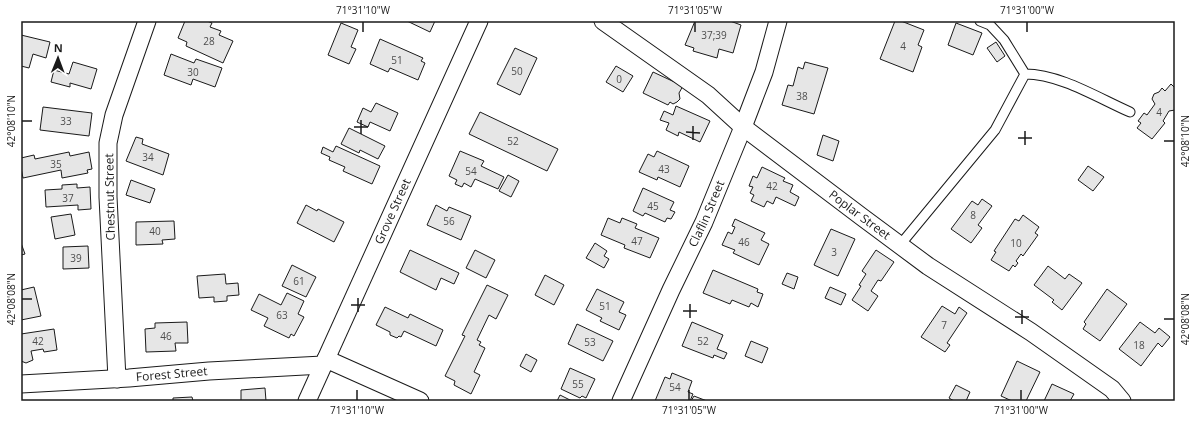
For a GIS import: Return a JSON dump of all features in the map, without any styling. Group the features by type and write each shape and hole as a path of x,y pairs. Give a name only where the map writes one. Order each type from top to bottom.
{"street":[{"name":"Chestnut Street","path":"118,379 108,197 108,143 114,115 147,21"},
{"name":"Grove Street","path":"307,401 479,21"},
{"name":"Poplar Street","path":"603,21 708,95 743,127 928,266 1031,332 1112,389 1122,401"},
{"name":"Claflin Street","path":"620,401 670,290 704,222 764,72 778,21"},
{"name":"Forest Street","path":"21,384 118,379 325,362 420,401"}],"lane":[{"path":"980,21 990,25 1004,40 1024,74"},
{"path":"1024,74 1038,74 1066,83 1130,112"},
{"path":"900,245 995,130 1024,74"}],"building":[{"path":"185,21 207,21 212,23 210,27 221,31 219,35 233,41 223,63 186,46 187,42 178,38"},
{"path":"407,21 435,21 430,32"},
{"path":"695,21 730,21 741,25 733,53 719,49 717,58 693,51 694,48 685,45"},
{"path":"895,21 901,21 924,30 918,45 922,47 913,72 880,59"},
{"path":"341,23 358,30 351,47 356,49 349,64 328,55"},
{"path":"956,23 982,33 973,55 948,45"},
{"path":"21,35 50,42 46,58 33,54 29,68 21,66"},
{"path":"380,39 423,58 421,61 425,63 418,80 390,68 388,72 370,64"},
{"path":"996,42 1005,56 997,62 987,48"},
{"path":"515,48 537,58 520,95 497,84"},
{"path":"171,54 194,63 196,59 222,68 215,87 193,79 191,85 164,75"},
{"path":"73,62 97,69 91,89 70,83 70,87 51,82 54,70 69,74"},
{"path":"805,62 828,68 814,114 782,105 788,85 793,86 798,67 803,69"},
{"path":"616,66 633,76 623,92 606,82"},
{"path":"653,72 683,86 679,93 680,99 677,102 673,104 670,102 668,105 643,93"},
{"path":"1171,84 1175,88 1175,110 1169,111 1163,121 1165,123 1152,139 1137,128 1141,123 1138,121 1144,113 1147,115 1155,104 1152,99 1154,94 1159,92 1162,88 1165,91"},
{"path":"376,103 398,113 390,131 370,122 368,127 357,122 363,108 371,112"},
{"path":"676,106 710,121 700,142 679,132 678,136 666,130 669,123 660,120 664,111 673,115"},
{"path":"43,107 92,113 89,136 40,130"},
{"path":"480,112 558,149 547,171 469,134"},
{"path":"349,128 385,146 378,159 360,150 359,153 341,144"},
{"path":"823,135 839,141 833,161 817,155"},
{"path":"136,137 143,139 142,144 169,154 163,175 126,161"},
{"path":"336,146 380,166 372,184 343,171 345,167 329,160 330,157 321,153 323,147 333,152"},
{"path":"460,151 484,161 481,166 504,177 498,189 475,179 471,187 464,183 462,187 455,184 457,180 449,176"},
{"path":"657,151 689,166 680,187 658,177 657,180 639,172 648,154 654,157"},
{"path":"69,152 70,156 89,152 92,169 87,170 88,173 62,178 61,170 23,178 21,158 34,155 35,159"},
{"path":"1088,166 1104,177 1093,191 1078,180"},
{"path":"762,167 785,178 783,181 793,185 790,192 799,197 795,206 776,197 773,204 767,201 764,207 751,201 754,195 750,193 753,187 749,186 753,176 757,178"},
{"path":"508,175 519,181 511,197 499,191"},
{"path":"131,180 155,189 150,203 126,195"},
{"path":"77,184 77,188 90,187 91,209 78,210 78,205 46,207 45,190 62,189 62,185"},
{"path":"643,188 674,202 670,210 675,212 671,219 667,218 665,222 645,213 643,216 633,211"},
{"path":"982,199 992,206 978,225 982,228 971,243 951,229 972,201 978,205"},
{"path":"306,205 317,211 318,209 344,222 334,242 297,223"},
{"path":"436,205 447,211 449,207 471,216 461,240 427,225"},
{"path":"71,214 75,235 55,239 51,217"},
{"path":"1023,215 1039,227 1035,233 1038,235 1023,256 1021,254 1016,261 1018,263 1015,267 1013,265 1009,271 991,260 996,252 994,251 1015,219 1019,221"},
{"path":"608,218 620,223 622,218 637,224 635,228 659,238 650,258 624,248 625,245 601,235"},
{"path":"735,219 765,233 761,240 769,244 759,265 733,253 735,250 722,245 728,232 732,234 735,227 732,226"},
{"path":"174,221 175,239 162,240 163,244 136,245 136,222"},
{"path":"831,229 855,239 838,276 814,265"},
{"path":"21,243 25,254 21,255"},
{"path":"595,243 607,251 604,256 609,259 604,268 586,258"},
{"path":"88,246 89,268 63,269 63,247"},
{"path":"410,250 459,273 454,284 441,278 436,290 400,272"},
{"path":"475,250 495,260 486,278 466,268"},
{"path":"876,250 894,262 881,281 878,280 871,291 878,296 868,311 852,300 861,286 859,285 866,274 862,271"},
{"path":"292,265 316,277 306,297 282,286"},
{"path":"1048,266 1065,279 1069,274 1082,283 1062,310 1052,302 1054,300 1034,285"},
{"path":"713,270 758,289 757,292 763,294 758,307 751,303 749,307 732,300 730,304 703,293"},
{"path":"787,273 798,277 794,289 782,284"},
{"path":"225,274 226,284 238,283 239,295 227,296 227,301 214,302 214,297 199,298 197,276"},
{"path":"545,275 564,285 554,305 535,295"},
{"path":"487,285 508,295 496,319 489,315 477,340 481,342 479,345 485,348 474,372 480,375 471,394 454,385 455,381 445,376 465,336 462,335"},
{"path":"34,287 41,316 21,320 21,290"},
{"path":"830,287 846,294 841,305 825,298"},
{"path":"597,289 624,302 619,312 626,315 619,330 600,321 602,318 586,310"},
{"path":"1107,289 1127,304 1100,341 1083,329 1086,324 1084,322"},
{"path":"287,293 304,301 298,314 304,317 294,336 291,334 289,338 264,326 268,318 251,310 259,294 281,305"},
{"path":"942,306 955,314 959,307 967,313 947,343 950,345 945,352 921,337"},
{"path":"385,307 408,318 410,314 443,330 436,346 404,331 401,337 399,336 397,338 390,335 390,332 376,325"},
{"path":"187,322 188,343 175,343 176,351 146,352 145,329 155,328 155,323"},
{"path":"692,322 723,335 717,349 727,353 724,359 714,355 713,358 682,346"},
{"path":"1140,322 1155,333 1159,328 1170,337 1162,347 1158,343 1141,366 1119,349"},
{"path":"577,324 613,341 603,361 568,344"},
{"path":"54,329 57,350 44,352 43,349 31,351 33,360 26,363 21,361 21,334"},
{"path":"751,341 768,348 762,363 745,356"},
{"path":"526,354 537,360 531,372 520,366"},
{"path":"1017,361 1040,372 1026,401 1012,401 1001,396"},
{"path":"570,368 595,379 586,398 582,396 580,398 561,389"},
{"path":"672,373 692,381 688,392 693,394 690,401 655,401 665,377 670,379"},
{"path":"1052,384 1074,394 1070,401 1044,401"},
{"path":"956,385 970,392 966,401 954,401 949,398"},
{"path":"265,388 266,401 241,401 241,390"},
{"path":"560,395 572,401 557,401"},
{"path":"694,396 707,401 691,401"},
{"path":"192,397 193,401 173,401 173,398"}]}
